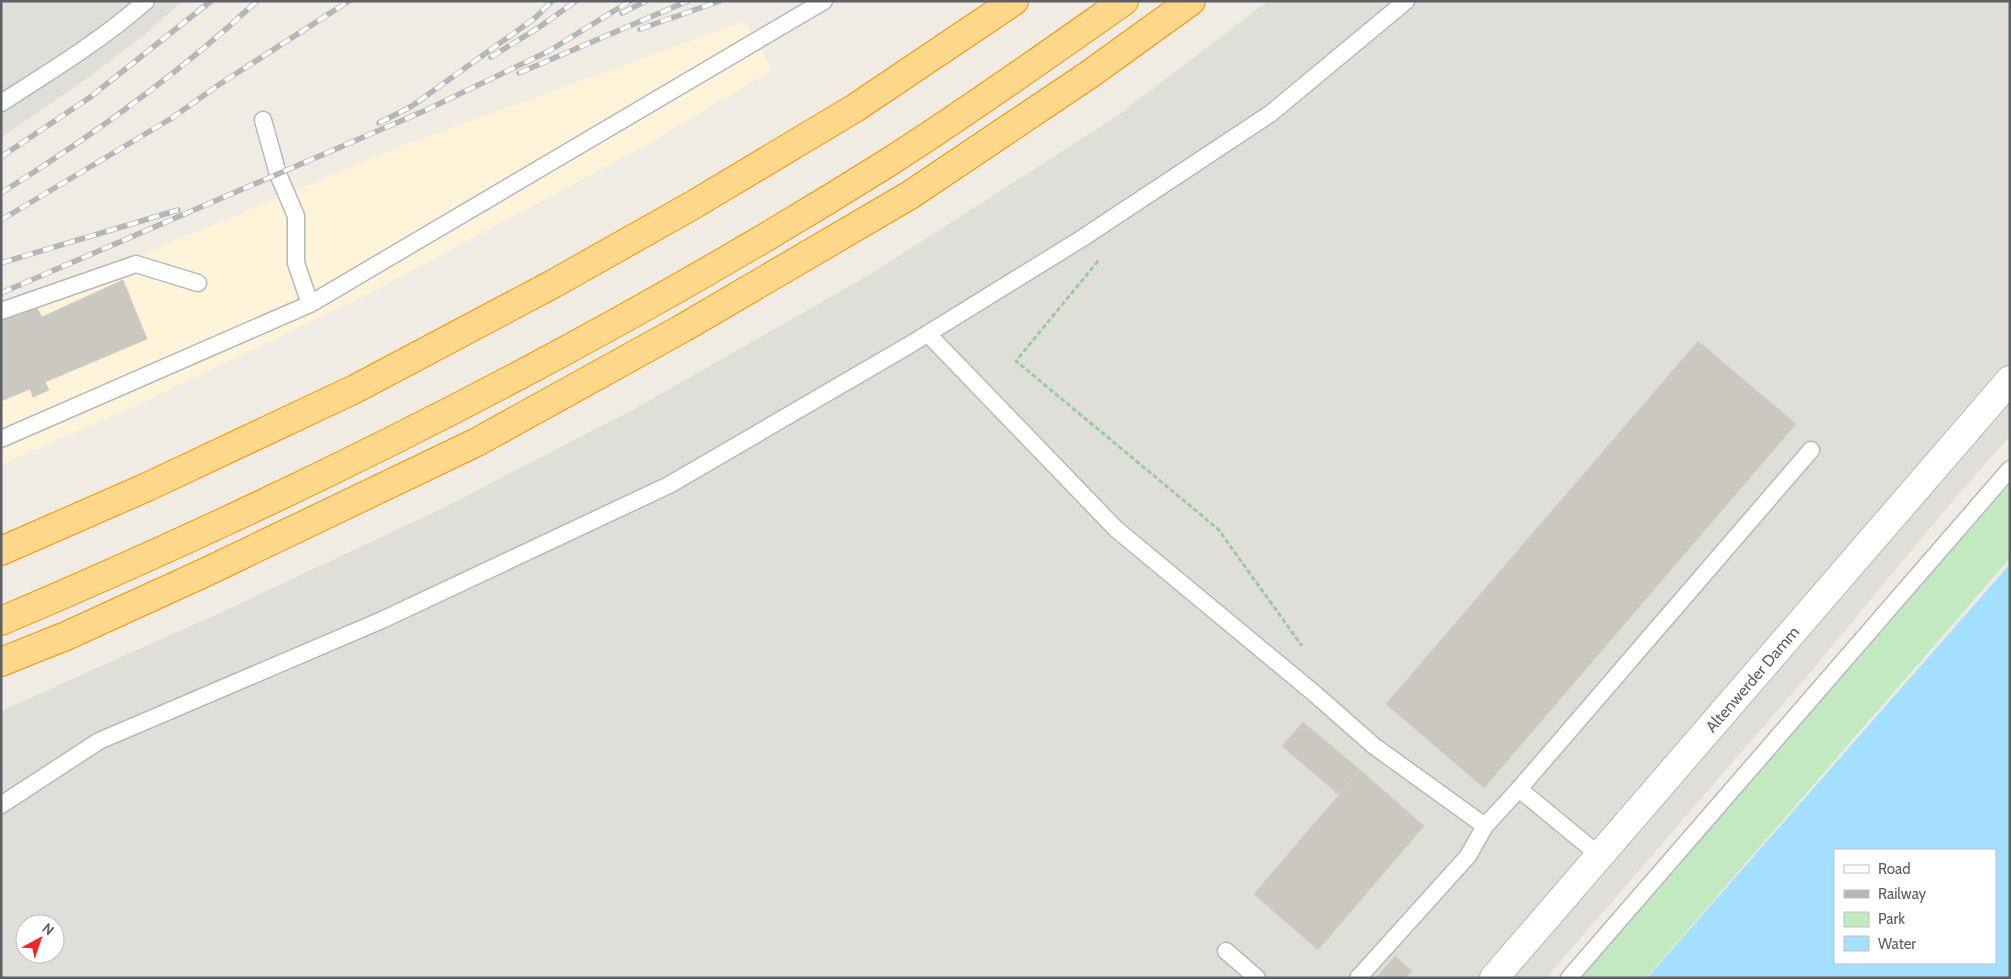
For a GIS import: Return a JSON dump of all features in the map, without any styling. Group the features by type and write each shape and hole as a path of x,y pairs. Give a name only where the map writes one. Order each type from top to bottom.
{"highway":[{"path":"1,551 147,487 355,389 553,284 693,205 855,108 1014,1"},
{"path":"1,621 231,519 397,438 458,408 672,292 889,162 1002,87 1124,1"},
{"path":"1,662 66,636 206,572 477,442 683,328 910,195 1090,74 1191,1"}],"street":[{"name":"Altenwerder Damm","path":"1494,978 2010,380"}],"lane":[{"path":"1,103 54,70 119,25 146,1"},
{"path":"1,439 310,304 824,1"},
{"path":"1,805 99,741 382,620 669,485 928,334 1081,239 1270,114 1406,1"},
{"path":"263,120 278,174 296,216 296,263 310,304"},
{"path":"1,311 136,264 198,283"},
{"path":"928,334 1116,529 1315,694 1374,746 1485,826"},
{"path":"1358,978 1468,856 1485,826 1811,450"},
{"path":"1569,978 2010,469"},
{"path":"1519,789 1599,855"},
{"path":"1226,951 1257,978"}],"path":[{"path":"1081,239 1098,261 1016,361 1218,529 1304,649"}],"shaded area":[{"path":"1,1 183,1 143,36 89,77 1,138"},
{"path":"1268,1 2010,1 2010,436 1961,491 1802,682 1546,978 1,978 1,711 222,612 443,508 638,407 869,275 1117,116"},
{"path":"745,21 772,70 648,144 378,289 144,402 1,465 1,314 394,149"}],"green space":[{"path":"2010,484 2010,558 1646,978 1579,978"}],"water":[{"path":"2010,564 2010,978 1647,978"}],"building":[{"path":"123,280 147,339 45,382 49,390 33,397 30,389 1,401 1,314 23,304 37,308 42,317"},
{"path":"1698,341 1796,424 1484,788 1386,704"},
{"path":"1303,722 1360,770 1339,795 1282,746"},
{"path":"1360,770 1424,826 1318,950 1254,894"},
{"path":"1395,956 1412,971 1405,978 1376,978"}],"railway":[{"path":"1,157 89,98 211,1"},
{"path":"1,193 134,103 197,54 257,1"},
{"path":"1,220 172,118 220,84 349,1"},
{"path":"379,123 412,106 535,18 552,1"},
{"path":"491,57 538,28 576,1"},
{"path":"1,293 424,111 549,51 630,1"},
{"path":"622,13 646,1"},
{"path":"519,73 688,1"},
{"path":"640,29 720,1"},
{"path":"1,263 178,210"}]}
